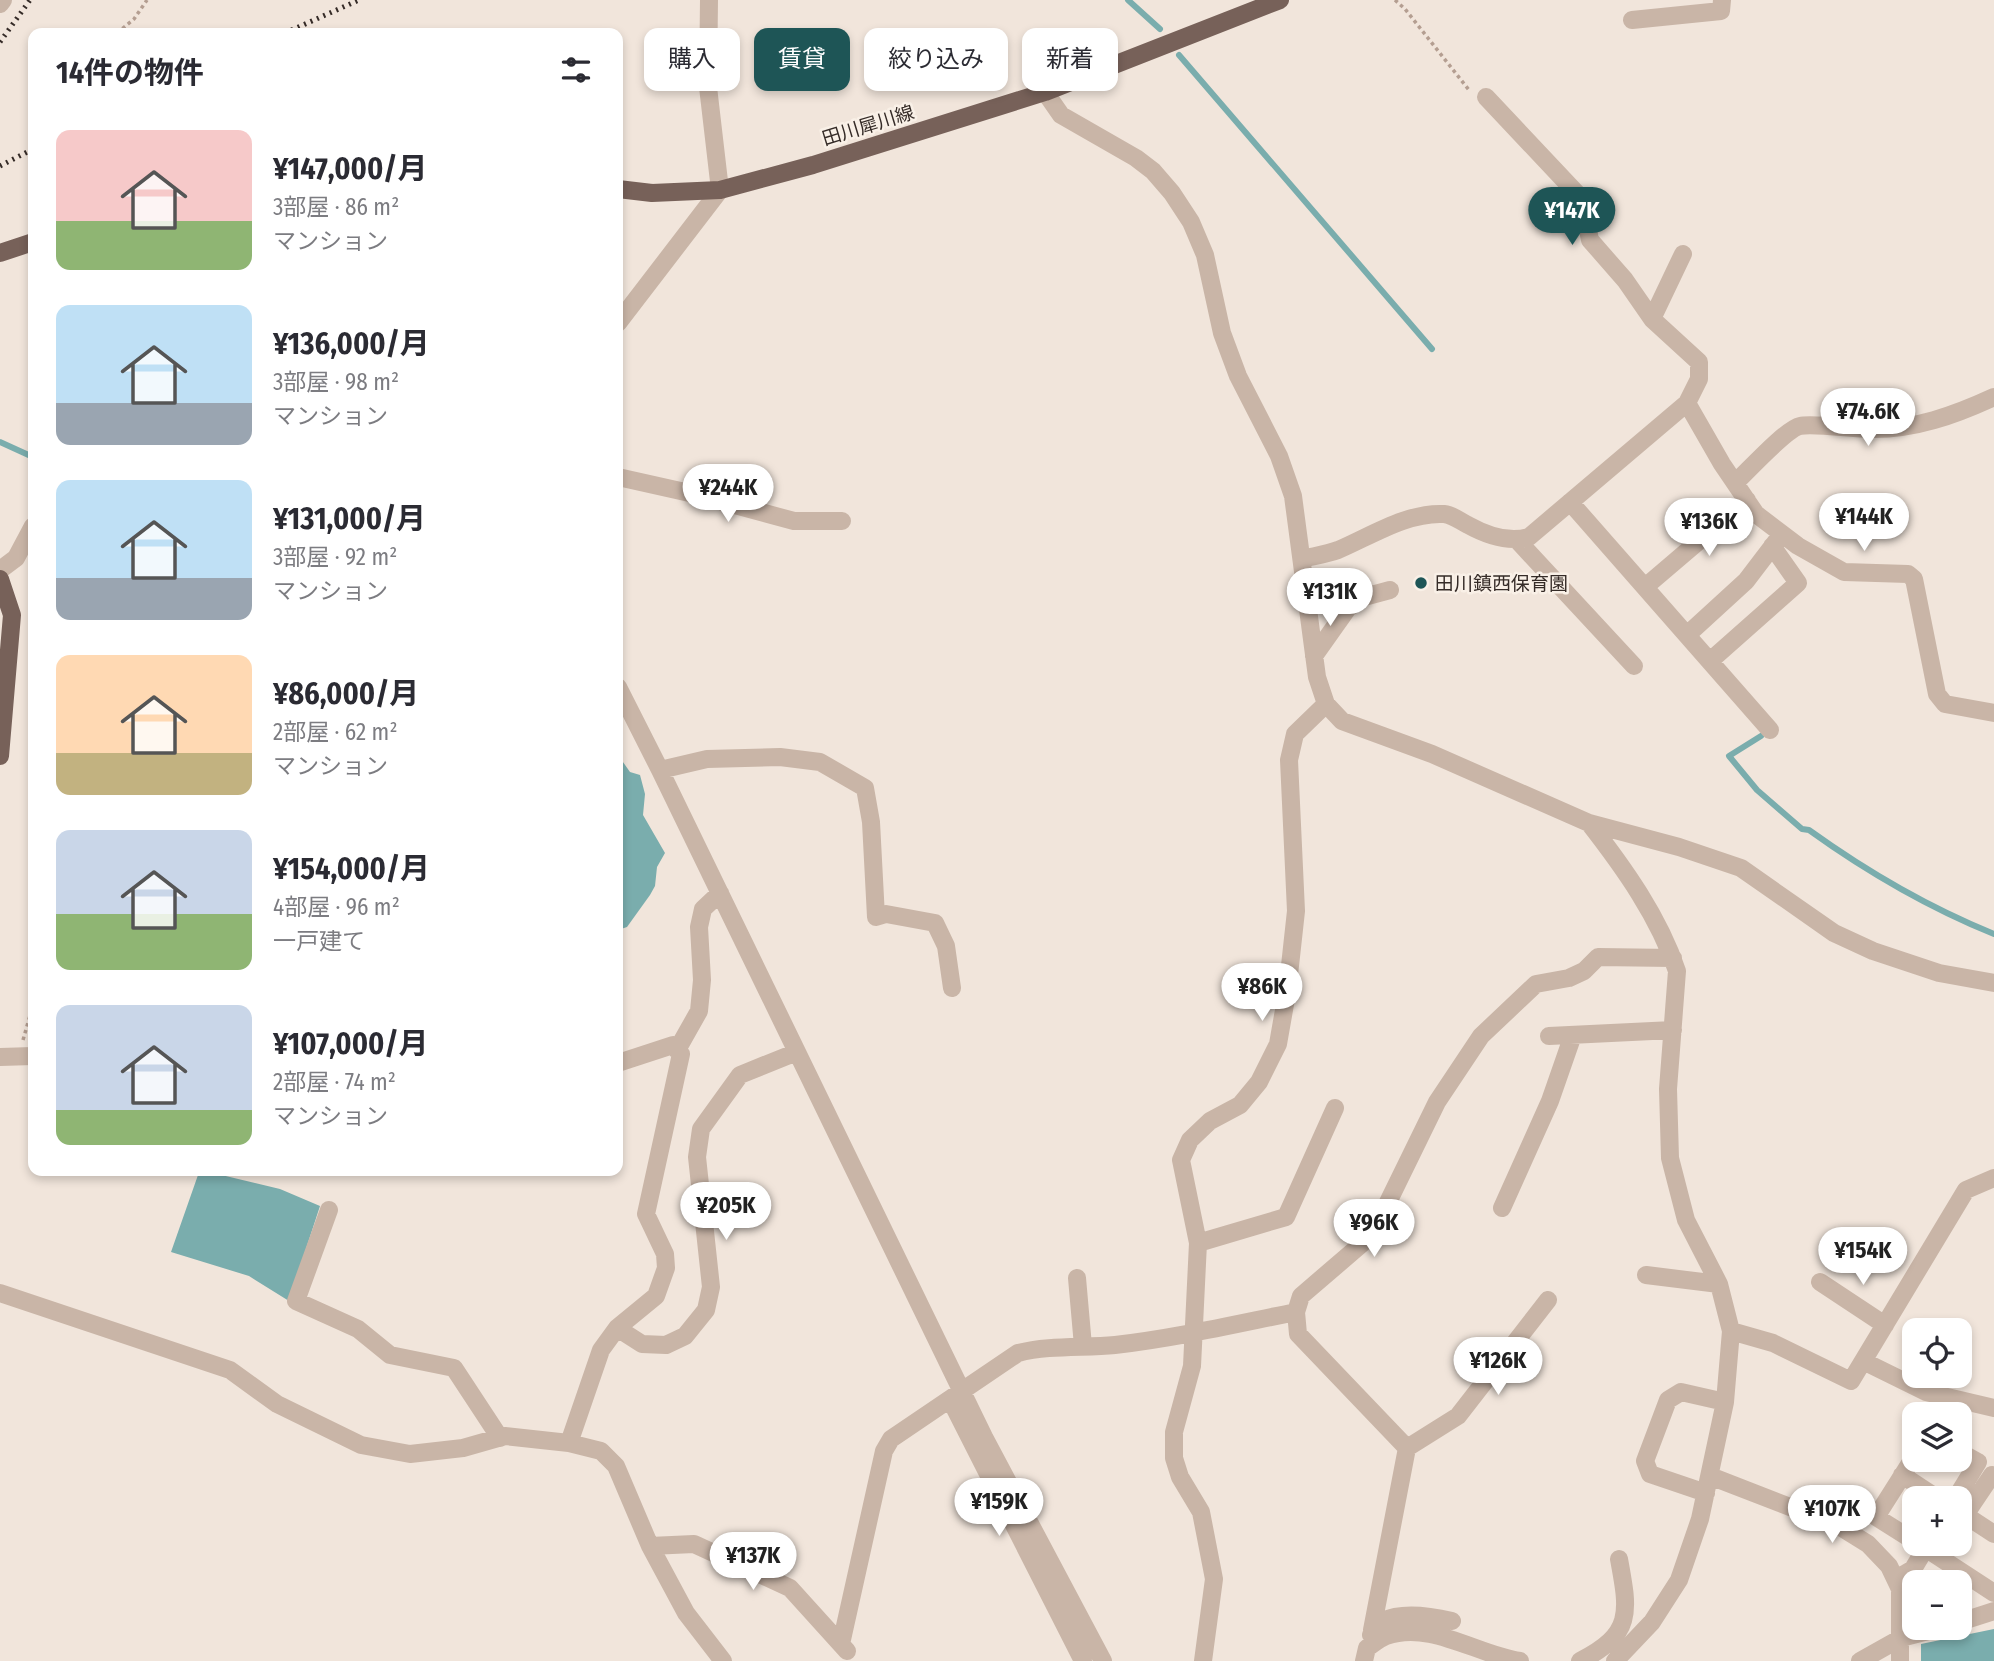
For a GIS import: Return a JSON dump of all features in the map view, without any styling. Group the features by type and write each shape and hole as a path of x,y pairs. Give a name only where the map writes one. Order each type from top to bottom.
{"main road":[{"name":"田川犀川線","path":"623,190 652,193 720,190 813,165 1045,92 1280,0"},
{"path":"0,253 28,244"},
{"path":"0,579 12,615 4,674 0,757"}],"street":[{"path":"623,316 720,190 708,87 709,0"},
{"path":"1632,19 1721,11 1722,0"},
{"path":"1045,92 1061,116 1136,158 1153,171 1191,222 1205,255 1222,333 1238,376 1279,456 1293,496 1317,677 1326,704 1342,721 1432,754 1589,823 1679,847 1741,868 1834,933 1873,951 1939,973 1994,983"},
{"path":"1302,559 1338,550 1360,538 1423,515 1450,515 1471,527 1501,538 1517,540 1529,537 1688,403 1699,379 1699,362 1652,319 1625,280 1590,240 1582,200 1486,97"},
{"path":"1652,319 1683,254"},
{"path":"1735,483 1788,433 1800,426 1873,429 1920,424 1953,416 1994,397"},
{"path":"1688,403 1735,483 1777,540 1798,583 1710,661"},
{"path":"623,478 694,494 794,522 842,521"},
{"path":"1645,587 1747,500"},
{"path":"1570,502 1770,730"},
{"path":"0,570 16,558 28,535"},
{"path":"1517,540 1634,666"},
{"path":"1687,635 1746,581 1777,540"},
{"path":"1777,540 1798,546 1844,572 1908,574 1914,579 1937,694 1945,704 1994,713"},
{"path":"1314,656 1348,608 1364,597 1390,590"},
{"path":"623,697 797,1052 955,1394 1083,1661"},
{"path":"1203,1661 1214,1579 1201,1512 1180,1477 1174,1458 1174,1432 1192,1366 1196,1332 1198,1243 1181,1160 1190,1140 1210,1121 1240,1105 1259,1082 1279,1044 1296,911 1289,760 1295,734 1326,704"},
{"path":"660,770 707,759 780,757 820,762 865,788 871,822 876,917 886,914 935,923 946,946 952,988"},
{"path":"1589,823 1626,870 1673,958 1677,971 1668,1089 1670,1158 1686,1220 1719,1284 1731,1331 1725,1402 1708,1485 1700,1519 1679,1580 1652,1622 1615,1661"},
{"path":"677,1050 699,1012 702,980 699,928 703,909 720,893"},
{"path":"1406,1448 1297,1334 1296,1312 1301,1296 1373,1235 1437,1102 1481,1036 1536,984 1569,978 1584,971 1598,957 1673,958"},
{"path":"1549,1036 1673,1030"},
{"path":"1502,1208 1550,1101 1573,1035"},
{"path":"569,1443 601,1350 617,1328 656,1296 666,1268 665,1254 646,1213 681,1054 673,1045 623,1061"},
{"path":"617,1328 642,1344 666,1345 685,1336 706,1310 711,1287 696,1157 701,1129 740,1075 797,1052"},
{"path":"1198,1243 1286,1217 1335,1108"},
{"path":"1731,1331 1773,1343 1851,1381 1966,1189 1994,1178"},
{"path":"329,1210 296,1301 358,1329 390,1355 454,1368 500,1438"},
{"path":"1646,1275 1719,1284"},
{"path":"1077,1278 1083,1346"},
{"path":"1820,1282 1885,1325"},
{"path":"0,1293 230,1370 277,1404 361,1445 410,1454 463,1448 500,1438 569,1443 601,1451 616,1466 650,1546 686,1613 723,1661"},
{"path":"1366,1654 1373,1630 1406,1448 1458,1416 1548,1300"},
{"path":"650,1546 694,1544 790,1588 844,1648 884,1451 891,1439 1018,1353 1033,1349 1115,1345 1296,1312"},
{"path":"1863,1361 1926,1392 1994,1408"},
{"path":"1725,1402 1681,1392 1668,1400 1645,1461 1650,1474 1708,1485 1839,1526 1868,1544 1889,1566 1900,1589 1900,1661"},
{"path":"955,1394 1103,1661"},
{"path":"1972,1459 1978,1462 1972,1472"},
{"path":"1902,1532 1876,1517 1904,1472"},
{"path":"1902,1475 1919,1486"},
{"path":"1994,1476 1992,1475 1965,1515 1994,1534"},
{"path":"1896,1579 1913,1569 1918,1556"},
{"path":"1940,1556 1994,1592"},
{"path":"1580,1661 1611,1643 1625,1620 1625,1593 1619,1559"},
{"path":"1972,1618 1994,1611"},
{"path":"1373,1630 1387,1619 1408,1615 1431,1616 1452,1621"},
{"path":"1366,1654 1385,1636 1411,1632 1436,1636 1520,1661"},
{"path":"1860,1661 1901,1638"}],"path":[{"path":"123,28 134,19 147,0"},
{"path":"1395,0 1474,95 1486,97"},
{"path":"17,1056 28,1022"}],"water":[{"path":"623,762 630,772 640,775 645,794 643,815 665,853 657,867 655,886 627,927 623,928"},
{"path":"198,1176 226,1176 280,1189 320,1206 289,1301 249,1276 171,1252"},
{"path":"1994,1629 1994,1661 1921,1661 1921,1644 1940,1640 1972,1640 1972,1634"}],"waterway":[{"path":"1128,0 1160,29"},
{"path":"1179,55 1432,349"},
{"path":"0,442 28,455"},
{"path":"1761,736 1729,756 1757,790 1802,829 1809,830 1853,860 1922,900 1994,934"}],"railway":[{"path":"0,42 30,0"},
{"path":"296,28 359,0"},
{"path":"0,166 28,152"}],"place":[{"name":"田川鎮西保育園","path":"1421,583"}]}
